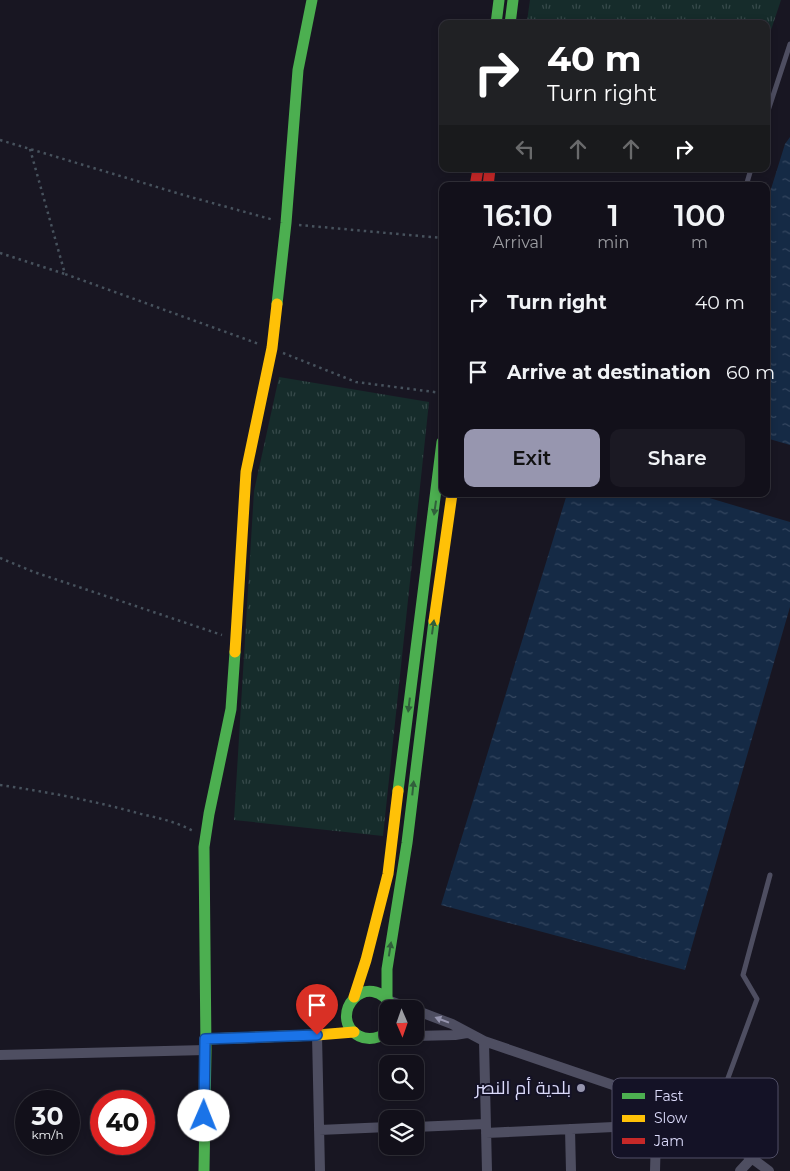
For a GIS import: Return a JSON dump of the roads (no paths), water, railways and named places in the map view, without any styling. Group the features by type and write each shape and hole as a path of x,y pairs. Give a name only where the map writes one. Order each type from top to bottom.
{"street":[{"path":"204,1171 204,846 209,814 232,709 246,472 272,348 286,224 298,70 312,0"},
{"path":"496,20 499,0"},
{"path":"510,20 513,0"},
{"path":"354,997 366,960 388,874 439,466"},
{"path":"390,1000 387,969 407,843 425,685 452,497"},
{"path":"379,1036 365,1038 354,1032 349,1026 347,1011 349,1003 361,993 377,992 387,1000"},
{"path":"424,1013 452,1024 484,1041 612,1085"},
{"path":"0,1055 205,1045 354,1032"},
{"path":"424,1036 455,1035 467,1032"},
{"path":"317,1035 320,1171"},
{"path":"484,1041 487,1171"},
{"path":"424,1127 570,1129 612,1127"},
{"path":"319,1130 379,1128"},
{"path":"570,1129 571,1171"},
{"path":"655,1158 655,1171"},
{"path":"740,1171 752,1158 769,1171"}],"lane":[{"path":"770,105 790,44"},
{"path":"728,1078 758,998 743,975 770,875"}],"water":[{"path":"790,137 790,445 770,439 770,192 785,144"},
{"path":"566,497 706,497 790,522 790,607 685,970 441,905"}],"place":[{"name":"بلدية أم النصر","path":"581,1088"}]}
